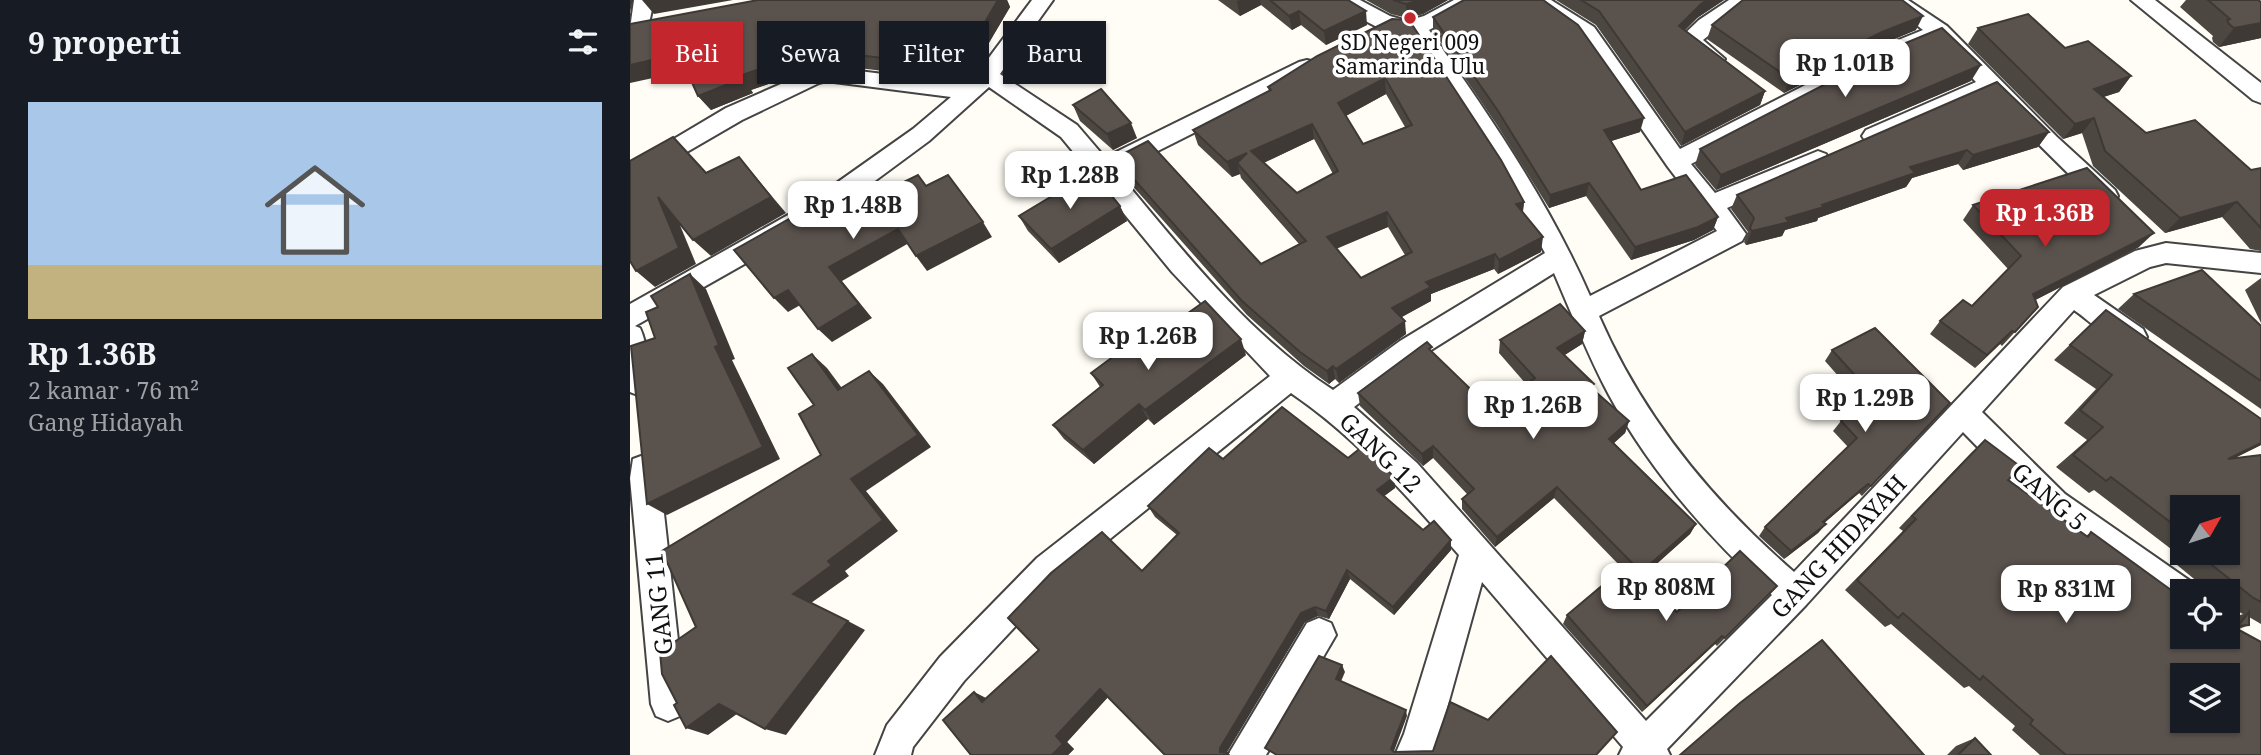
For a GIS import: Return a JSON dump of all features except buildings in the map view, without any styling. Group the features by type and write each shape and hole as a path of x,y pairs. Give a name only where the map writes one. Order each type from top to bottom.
{"street":[{"path":"640,28 645,0"},
{"path":"989,70 1043,0"},
{"path":"1345,0 1390,25 1418,29 1469,0"},
{"path":"1536,0 1586,32 1676,161 1734,235 1586,312"},
{"path":"1726,67 1689,40 1706,24 1742,0"},
{"path":"1894,0 1939,31 2120,209"},
{"path":"2141,0 2184,31 2261,95"},
{"path":"1367,37 1390,25"},
{"path":"1418,29 1541,219 1620,388 1676,473 1754,559 1796,594"},
{"path":"1676,161 1884,54 1939,31"},
{"path":"1097,167 1322,59"},
{"path":"630,176 734,114 813,77 826,74 879,77"},
{"path":"630,317 813,214 921,135 978,84"},
{"name":"GANG 12","path":"978,84 1049,115 1069,131 1181,265 1290,377 1333,406 1406,473 1523,604 1644,752"},
{"path":"1710,205 1990,84"},
{"path":"1760,90 1782,106"},
{"name":"GANG HIDAYAH","path":"1644,752 1796,594 2072,294 2144,258 2157,244 2261,263"},
{"path":"1333,406 1410,349 1558,257"},
{"path":"2072,294 2150,349"},
{"path":"630,336 637,404"},
{"path":"893,755 899,737 952,669 1048,569 1290,377"},
{"name":"GANG 5","path":"1962,411 2054,504 2170,586"},
{"name":"GANG 11","path":"641,445 668,704"},
{"path":"1412,755 1421,737 1475,552"},
{"path":"1246,755 1320,635"}],"place":[{"name":"SD Negeri 009 Samarinda Ulu","path":"1410,18"}]}
